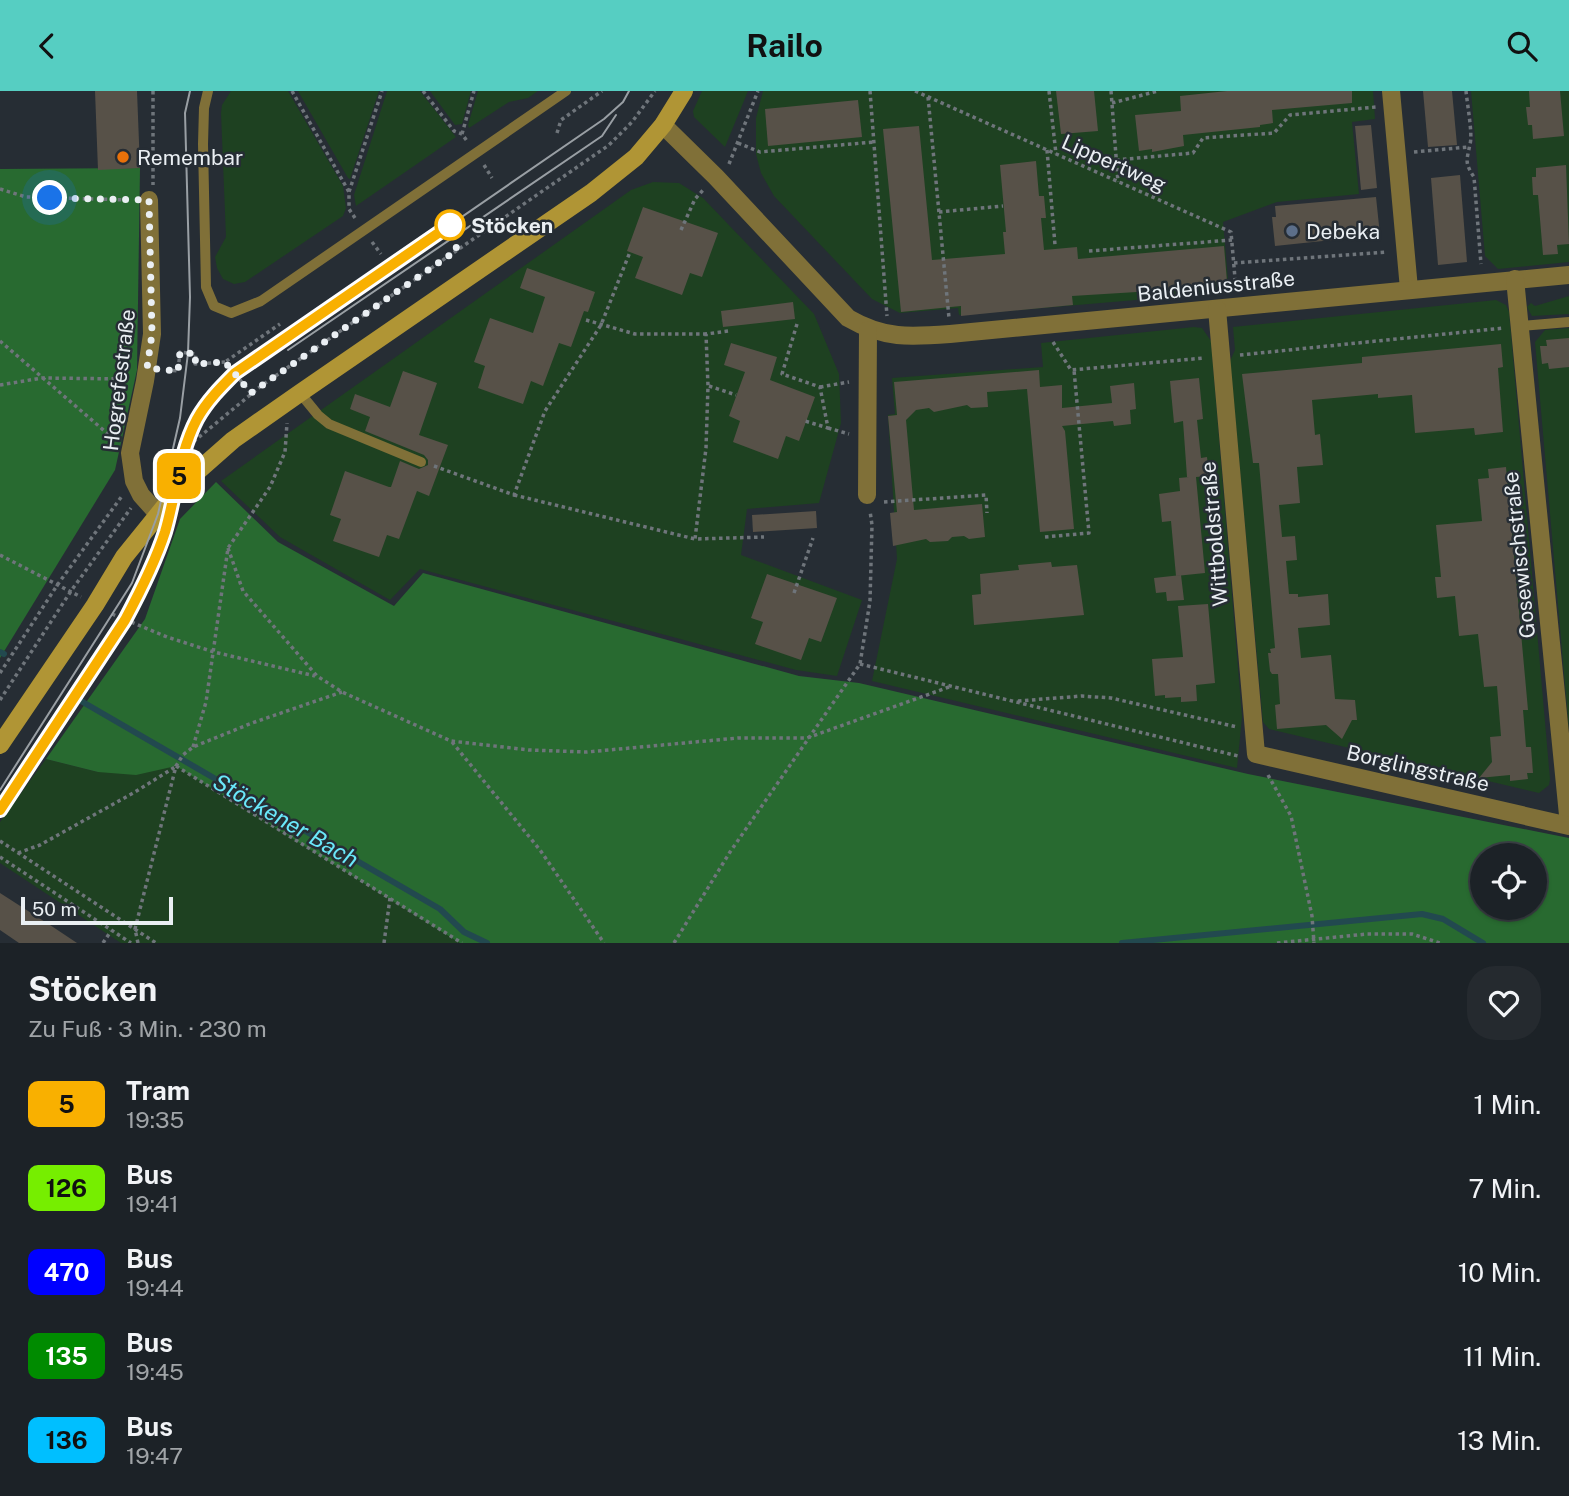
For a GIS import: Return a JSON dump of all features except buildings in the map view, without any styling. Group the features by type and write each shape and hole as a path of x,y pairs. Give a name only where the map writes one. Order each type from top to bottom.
{"street":[{"path":"0,745 95,605 124,557 158,514 199,470 233,440 276,409 591,193 636,157 663,125 684,91"},
{"path":"1391,98 1409,289"},
{"name":"Baldeniusstraße","path":"663,125 716,177 848,318 868,330 889,334 950,334 1569,275"},
{"name":"Hogrefestraße","path":"138,488 130,453 152,334 149,200"},
{"name":"Gosewischstraße","path":"1515,279 1569,826"},
{"name":"Wittboldstraße","path":"1217,310 1256,754"},
{"path":"868,330 868,499"},
{"path":"138,488 158,514"},
{"name":"Borglingstraße","path":"1256,754 1569,826"}],"lane":[{"path":"208,91 204,108 203,144 206,287 214,306 232,313 261,301 476,153 555,95 566,91"},
{"path":"1520,326 1569,322"},
{"path":"300,393 329,424 421,461"}],"path":[{"path":"0,189 26,197 149,200 153,183 153,91"},
{"path":"292,91 349,192"},
{"path":"364,230 349,209 349,192 382,91"},
{"path":"423,91 454,131 462,134 476,153"},
{"path":"462,134 474,91"},
{"path":"557,133 561,120 602,91"},
{"path":"0,673 114,505 251,393 609,145 632,122 655,91"},
{"path":"681,230 695,199 729,165 758,91"},
{"path":"870,91 889,334"},
{"name":"Lippertweg","path":"915,91 1231,232 1232,240"},
{"path":"1049,91 1056,154"},
{"path":"1111,91 1118,182"},
{"path":"1112,103 1158,91"},
{"path":"1466,91 1471,144 1468,147 1468,168 1474,177 1483,282"},
{"path":"928,97 950,334"},
{"path":"1116,160 1193,153 1203,138 1274,133 1290,115 1391,98"},
{"path":"738,143 760,152 874,142"},
{"path":"1396,153 1468,147"},
{"path":"1046,150 1055,245"},
{"path":"939,212 1003,206"},
{"path":"1088,251 1232,240 1237,307"},
{"path":"1234,263 1406,250"},
{"path":"514,495 545,411 601,325 630,252"},
{"path":"586,320 635,334 706,334 728,331"},
{"path":"0,385 42,378 109,378 178,371 180,352 196,354 195,364 225,362 280,324"},
{"path":"797,324 782,374 820,387 868,380"},
{"path":"1042,325 1071,370 1520,326"},
{"path":"695,539 706,448 706,334"},
{"path":"0,341 130,453"},
{"path":"225,362 251,393"},
{"path":"1045,537 1089,533 1074,370"},
{"path":"708,386 736,395"},
{"path":"806,421 828,428 820,387"},
{"path":"193,747 206,702 228,548 270,487 285,452 289,425 276,409"},
{"path":"421,461 514,495 695,539 764,537"},
{"path":"0,700 138,488"},
{"path":"674,943 730,852 860,664 870,601 872,525 868,499 986,495 987,513"},
{"path":"794,593 813,538"},
{"path":"228,548 243,591 317,676 342,692 450,741 529,750 587,752 738,738 807,738 949,687"},
{"path":"0,555 71,591"},
{"path":"140,625 214,652 317,676"},
{"path":"860,664 1234,757 1256,754 1291,816 1312,916 1314,941"},
{"path":"18,853 33,848 135,792 176,766 183,755 193,747 275,714 342,692"},
{"path":"1012,701 1082,696 1111,698 1254,731"},
{"path":"450,741 540,851 604,943"},
{"path":"176,766 462,943"},
{"path":"138,943 135,929 176,766"},
{"path":"0,841 156,943"},
{"path":"0,857 131,943"},
{"path":"384,943 390,898"},
{"path":"103,943 111,930"},
{"path":"1277,943 1367,934 1412,934 1440,943"}],"green space":[{"path":"231,91 288,91 343,186 346,208 343,216 245,282 234,284 223,279 215,257 226,237 221,113 222,105"},
{"path":"298,91 379,91 350,179 348,178"},
{"path":"387,91 420,91 456,137 356,206 354,195"},
{"path":"430,91 471,91 462,124 455,125"},
{"path":"478,91 538,91 528,98 509,102 469,128"},
{"path":"702,91 748,91 725,147 694,117 693,111"},
{"path":"763,91 1373,91 1375,119 1352,122 1359,194 1277,202 1223,222 1229,292 959,315 958,308 900,313 872,299 774,196 761,173 756,154 756,118"},
{"path":"1471,91 1569,91 1569,262 1498,269 1485,256"},
{"path":"140,168 137,370 115,470 0,658 0,169"},
{"path":"653,182 679,183 703,198 814,314 839,374 841,423 819,503 747,509 741,555 862,600 837,676 796,670 420,569 390,600 280,537 221,481 631,190"},
{"path":"1569,296 1569,314 1532,316 1527,307 1531,303 1535,306"},
{"path":"1496,300 1506,305 1509,312 1550,779 1549,785 1539,793 1269,729 1263,722 1230,361 1235,350 1233,327"},
{"path":"1202,328 1211,341 1242,717 1237,768 872,681 897,559 888,415 895,414 892,378 1043,367 1041,343"},
{"path":"1569,328 1569,730 1535,342 1545,330"},
{"path":"216,482 278,542 394,606 423,573 799,676 859,683 1248,774 1569,838 1569,943 460,943 176,766 136,775 98,772 46,759 145,619 180,519"},
{"path":"46,759 98,772 176,766 462,943 121,943 0,863 0,822"}],"waterway":[{"name":"Stöckener Bach","path":"0,652 4,654"},
{"name":"Stöckener Bach","path":"81,701 440,909 464,932 487,943"},
{"name":"Stöckener Bach","path":"1122,943 1422,914 1443,919 1483,943"}],"tram line":[{"path":"0,790 132,583 158,514 180,418 188,353 190,297 185,113 190,91"},
{"path":"0,809 125,620 136,599 165,532 191,432 201,412 215,395 235,373 604,119 623,102 629,91"},
{"path":"288,350 602,136 616,115"},
{"name":"5","path":"0,810 125,620 142,589 164,534 189,437 209,400 235,373 450,225"}],"place":[{"name":"Remembar","path":"123,157"},
{"name":"Stöcken","path":"450,225"},
{"name":"Debeka","path":"1292,231"}],"route":[{"path":"50,198 149,200 152,334 147,368 178,371 180,352 196,354 195,364 225,362 251,393 457,250 450,225"}]}
